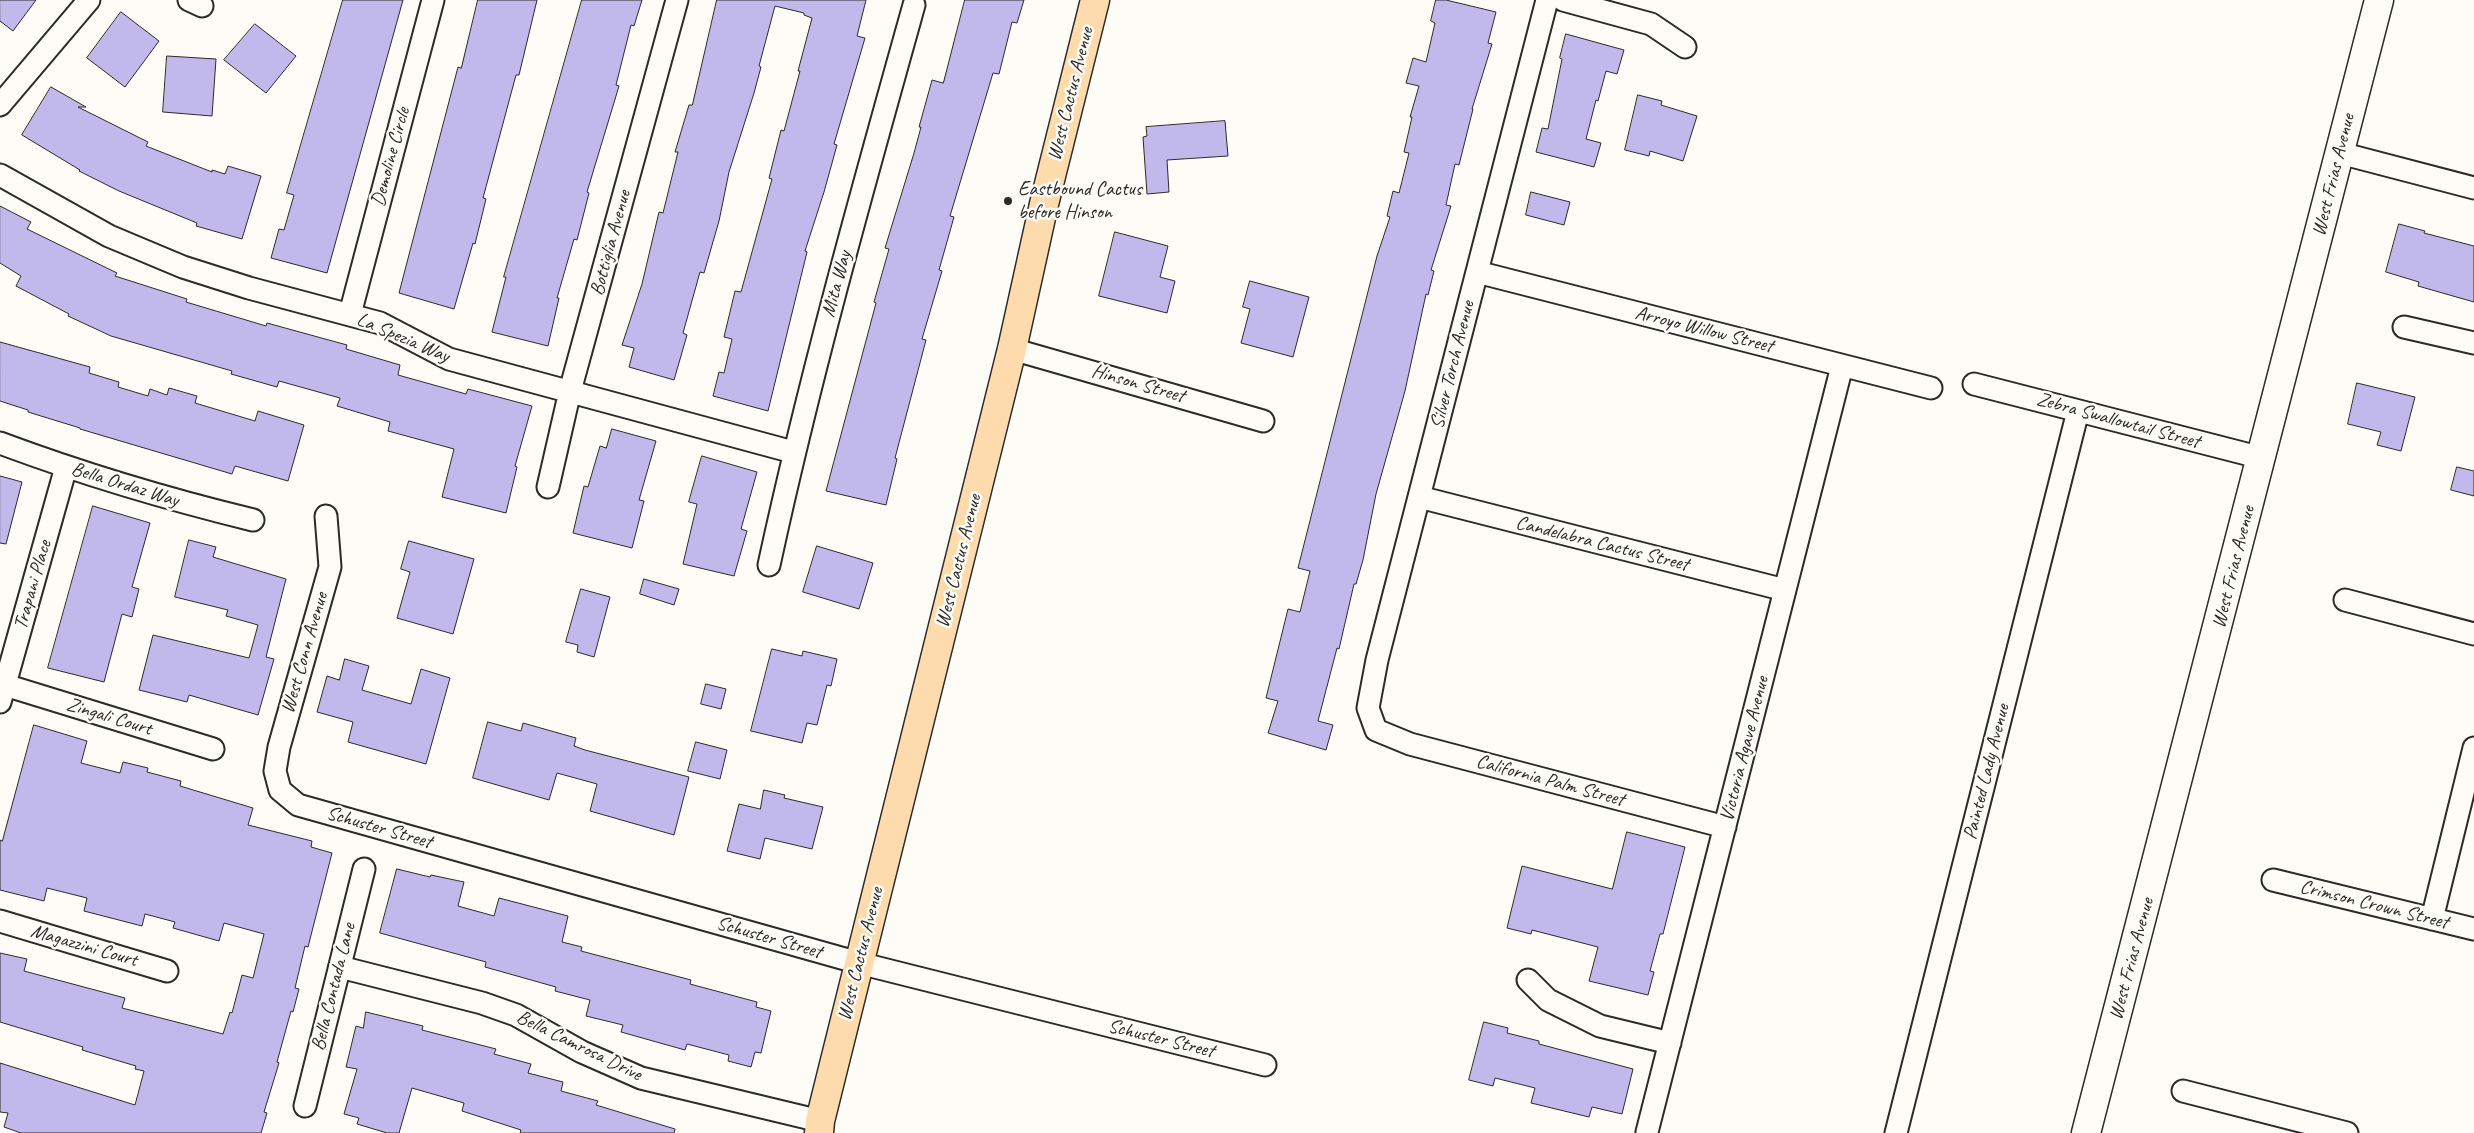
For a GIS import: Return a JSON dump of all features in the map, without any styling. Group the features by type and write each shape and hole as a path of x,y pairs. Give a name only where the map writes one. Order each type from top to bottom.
{"main road":[{"name":"West Cactus Avenue","path":"818,1129 1012,349 1044,204 1095,0"}],"street":[{"path":"0,105 88,0"},
{"name":"Demoline Circle","path":"350,314 433,0"},
{"name":"Bottiglia Avenue","path":"548,487 570,391 677,0"},
{"name":"Silver Torch Avenue","path":"1376,730 1368,708 1377,660 1547,0"},
{"path":"1563,0 1651,24 1685,46"},
{"name":"West Frias Avenue","path":"2086,1133 2379,0"},
{"name":"Mita Way","path":"769,565 794,452 843,260 914,5"},
{"path":"2340,153 2474,188"},
{"name":"La Spezia Way","path":"0,175 109,236 184,267 249,288 380,323 449,359 794,452"},
{"name":"Arroyo Willow Street","path":"1477,272 1931,388"},
{"path":"2404,327 2474,343"},
{"name":"Hinson Street","path":"1012,349 1263,421"},
{"name":"Victoria Agave Avenue","path":"1648,1132 1842,366"},
{"name":"Zebra Swallowtail Street","path":"1974,384 2262,458"},
{"name":"Painted Lady Avenue","path":"1896,1133 2078,411"},
{"name":"Bella Ordaz Way","path":"0,443 66,467 166,499 253,520"},
{"name":"Trapani Place","path":"2,694 66,467"},
{"name":"Candelabra Cactus Street","path":"1419,497 1785,590"},
{"name":"West Conn Avenue","path":"280,790 275,771 279,746 330,567 326,516"},
{"path":"2345,600 2474,634"},
{"name":"Zingali Court","path":"2,694 213,749"},
{"name":"California Palm Street","path":"1376,730 1410,744 1725,827"},
{"path":"2432,919 2474,748"},
{"name":"Schuster Street","path":"280,790 298,805 859,963 1266,1065"},
{"name":"Bella Contada Lane","path":"305,1106 364,869"},
{"name":"Crimson Crown Street","path":"2273,880 2474,929"},
{"name":"Magazzini Court","path":"0,921 167,971"},
{"name":"Bella Camrosa Drive","path":"340,967 482,1002 516,1015 590,1055 641,1078 818,1129"},
{"path":"1528,980 1548,1000 1600,1026 1670,1043"},
{"path":"2183,1091 2288,1126 2347,1133"}],"building":[{"path":"0,0 36,0 13,31 0,21"},
{"path":"343,0 403,0 327,273 271,258 279,229 284,230 294,195 287,193"},
{"path":"478,0 537,0 519,75 516,75 483,198 486,199 475,244 473,243 454,309 399,293 458,67 461,68"},
{"path":"582,0 642,0 634,26 631,25 616,85 619,86 587,192 589,193 577,240 574,239 557,298 559,298 548,346 492,332 506,277 504,277"},
{"path":"717,0 866,0 857,36 865,38 834,144 837,145 824,192 805,251 807,252 768,411 713,396 719,372 724,373 732,339 724,337 735,291 741,292 772,179 769,178 781,130 784,131 800,71 798,71 812,18 804,15 804,13 775,6 754,93 729,172 719,221 704,273 700,272 683,333 687,335 674,380 629,367 634,348 622,345 642,284 659,212 663,213 678,152 675,152 689,105 692,105"},
{"path":"965,0 1024,0 1017,23 1012,22 999,74 993,73 950,216 954,217 939,270 942,271 922,339 926,340 895,458 897,459 886,505 826,491 876,303 874,302 889,249 885,248 914,153 932,80 943,83"},
{"path":"1436,0 1446,0 1496,12 1488,43 1492,44 1472,109 1459,165 1455,164 1446,205 1451,206 1431,270 1434,271 1428,295 1426,294 1405,391 1376,494 1363,560 1356,584 1354,584 1339,649 1337,648 1318,721 1333,725 1326,750 1268,733 1278,701 1266,698 1288,609 1300,612 1310,571 1298,568 1377,256 1390,217 1387,216 1393,191 1399,193 1409,153 1404,152 1412,117 1410,117 1419,86 1406,83 1413,58 1426,62 1435,23 1431,21"},
{"path":"121,12 159,41 125,87 87,58"},
{"path":"255,24 296,56 266,93 224,60"},
{"path":"1566,34 1624,50 1617,74 1606,71 1586,139 1601,143 1594,167 1536,152 1542,128 1548,129"},
{"path":"167,56 216,59 212,116 163,112"},
{"path":"51,87 86,107 78,107 148,142 146,146 212,172 212,170 225,174 228,166 261,176 242,239 196,226 197,223 119,191 79,171 22,135"},
{"path":"1638,95 1662,101 1661,105 1697,116 1683,161 1650,151 1649,156 1625,150"},
{"path":"1225,121 1228,156 1167,160 1169,192 1147,194 1143,137 1147,136 1146,127"},
{"path":"1531,192 1570,202 1564,225 1526,215"},
{"path":"0,206 31,222 27,229 117,273 115,276 187,299 186,302 266,326 267,323 347,345 346,349 400,365 398,375 466,394 468,389 532,406 515,466 517,467 506,513 442,497 454,449 388,431 390,422 337,406 340,398 279,381 277,387 231,374 232,371 111,336 68,316 69,314 16,286 21,276 0,263"},
{"path":"2399,224 2425,231 2424,233 2474,246 2474,302 2418,286 2419,282 2386,272"},
{"path":"1115,232 1168,246 1160,277 1175,281 1167,313 1099,296"},
{"path":"1250,281 1309,297 1293,357 1241,343 1250,309 1243,307"},
{"path":"0,342 90,367 89,373 119,382 118,387 148,396 150,389 167,395 169,388 197,396 195,403 255,421 258,411 304,425 288,481 235,466 232,474 80,429 0,401"},
{"path":"2357,383 2415,397 2401,451 2377,445 2381,432 2348,424"},
{"path":"612,429 656,441 639,500 644,501 632,548 573,533 584,486 588,487 600,446 606,448"},
{"path":"702,456 757,472 741,529 747,531 734,576 683,564 697,504 689,502"},
{"path":"2457,467 2474,471 2474,496 2451,490"},
{"path":"0,476 22,482 6,544 0,543"},
{"path":"93,506 150,523 132,587 139,589 132,617 122,614 104,682 48,668"},
{"path":"189,540 216,547 213,557 286,579 266,657 274,659 258,715 189,695 187,702 139,690 153,635 249,658 258,625 226,616 228,610 175,597"},
{"path":"409,541 474,559 453,634 397,618 410,572 401,569"},
{"path":"817,546 873,563 859,609 803,592"},
{"path":"644,579 679,589 674,605 640,594"},
{"path":"581,589 610,597 594,657 577,652 578,645 566,642"},
{"path":"772,649 802,656 803,651 837,659 831,686 827,685 817,725 807,723 802,743 751,731"},
{"path":"345,659 369,666 362,690 411,704 421,669 450,678 426,764 348,742 353,722 317,712 327,676 339,680"},
{"path":"706,684 726,689 721,709 701,704"},
{"path":"488,722 521,731 523,723 576,738 574,746 585,750 689,777 674,835 590,811 597,784 557,773 549,800 473,778"},
{"path":"34,725 87,741 81,763 120,773 123,762 148,768 147,772 181,781 180,786 253,808 248,825 312,841 311,847 332,853 308,947 305,946 295,988 299,989 277,1062 279,1063 264,1112 267,1113 261,1133 21,1133 4,1127 8,1113 0,1112 0,1063 135,1105 144,1071 135,1069 136,1066 82,1050 83,1047 0,1022 0,953 27,959 24,971 125,998 122,1008 223,1034 230,1012 232,1013 242,975 253,978 264,934 224,923 219,941 173,928 175,922 145,914 142,926 84,911 87,898 47,888 44,901 0,890 0,840 2,841"},
{"path":"696,742 727,750 720,779 688,771"},
{"path":"764,790 785,795 784,798 823,807 812,849 765,838 760,859 727,851 739,804 760,809"},
{"path":"1627,832 1685,847 1663,934 1660,934 1650,971 1654,972 1648,995 1589,981 1598,947 1532,930 1531,934 1507,928 1522,866 1612,889"},
{"path":"397,869 430,877 431,875 464,882 458,906 494,916 499,898 568,916 562,942 582,947 581,951 691,980 690,984 757,1002 756,1007 771,1011 761,1053 755,1052 751,1067 728,1061 729,1055 687,1044 685,1050 621,1032 623,1025 586,1016 590,1000 555,991 556,987 485,967 486,962 380,933"},
{"path":"366,1012 423,1026 422,1030 496,1049 494,1054 531,1064 528,1073 563,1082 561,1091 598,1101 596,1105 675,1129 674,1133 520,1133 521,1130 462,1111 464,1103 412,1088 399,1133 387,1133 357,1124 359,1118 344,1114 357,1069 346,1067 356,1026 363,1028"},
{"path":"1484,1022 1508,1028 1507,1033 1539,1041 1539,1044 1633,1069 1622,1114 1592,1107 1589,1117 1531,1103 1535,1088 1495,1078 1493,1086 1469,1080"}],"place":[{"name":"Eastbound Cactus before Hinson","path":"1008,201"}]}
